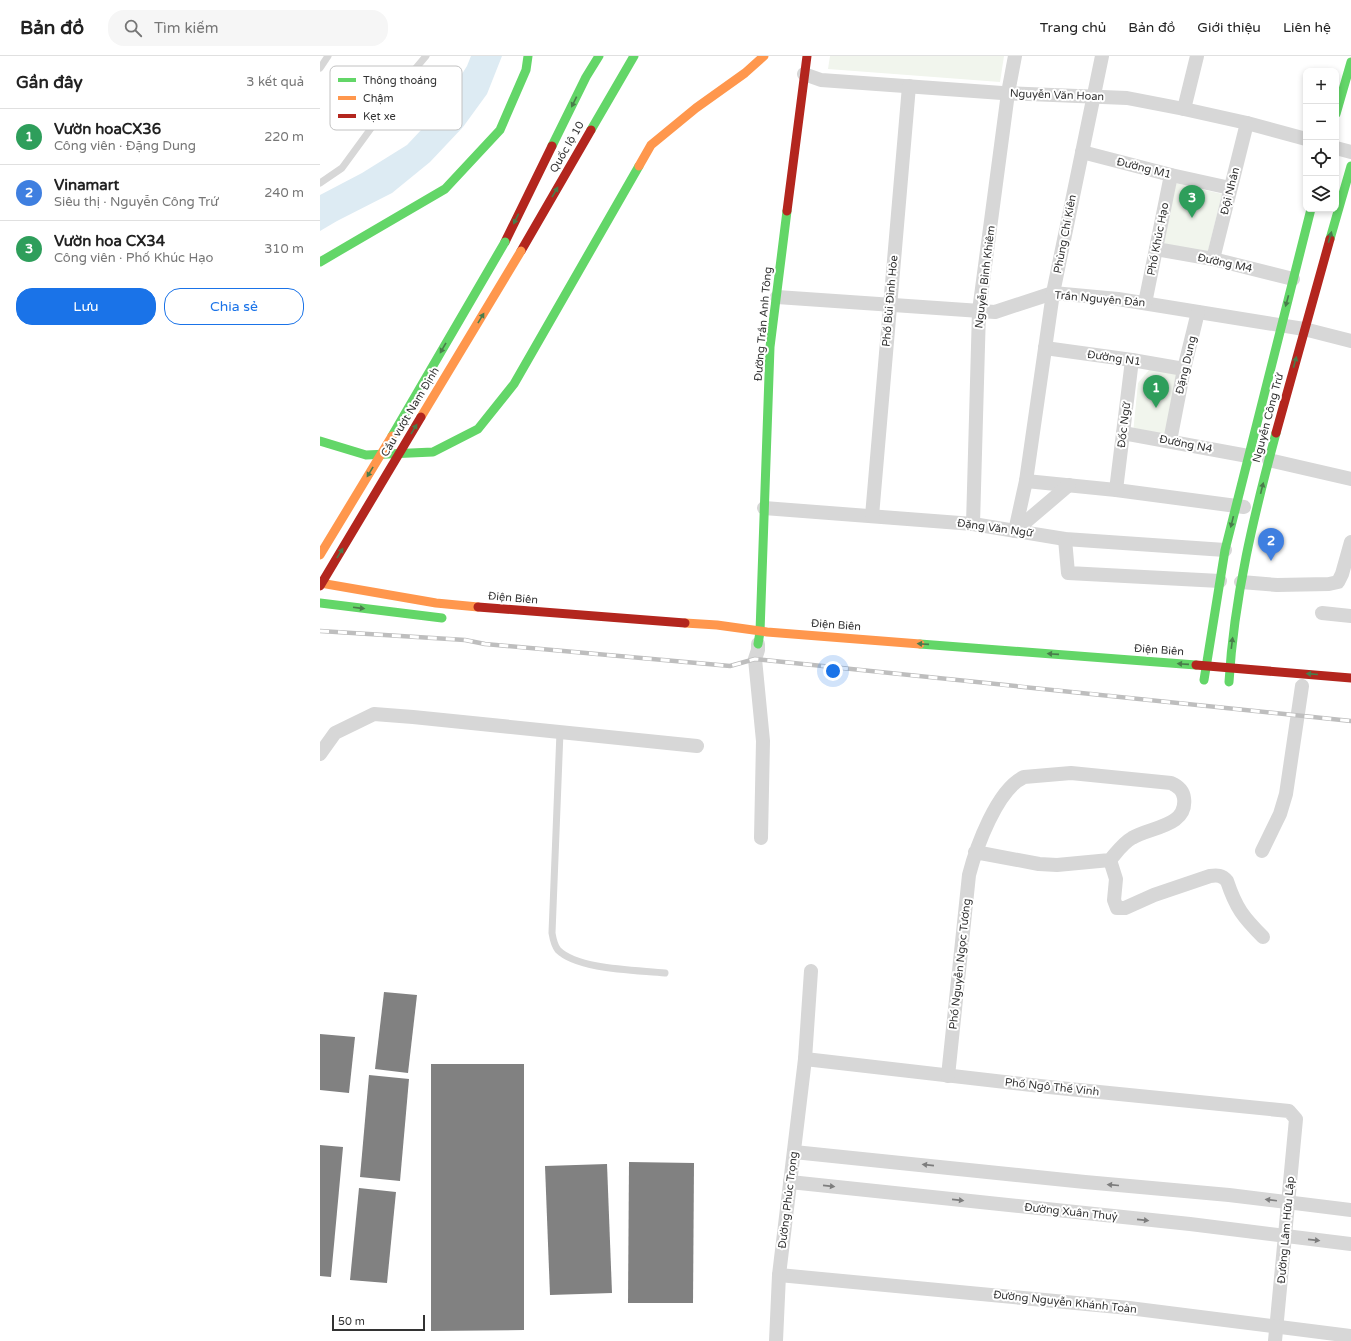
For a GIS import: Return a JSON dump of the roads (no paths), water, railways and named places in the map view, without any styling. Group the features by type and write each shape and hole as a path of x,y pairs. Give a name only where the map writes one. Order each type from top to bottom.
{"main road":[{"path":"320,262 444,189 500,130 526,70 528,56"},
{"name":"Quốc lộ 10","path":"505,242 586,77 598,56"},
{"name":"Quốc lộ 10","path":"521,251 634,56"},
{"path":"612,92 640,56"},
{"path":"320,441 366,455 433,452 478,429 514,384 651,145 696,108 745,73 764,56"},
{"name":"Đường Trần Anh Tông","path":"759,641 770,347 807,56"},
{"path":"1339,104 1351,62"},
{"name":"Nguyễn Công Trứ","path":"1229,682 1229,667 1242,568 1256,509 1304,329 1351,166"},
{"name":"Nguyễn Công Trứ","path":"1204,680 1225,550 1280,326 1310,212"},
{"name":"Cầu vượt Nam Định","path":"320,555 415,397 505,242"},
{"name":"Cầu vượt Nam Định","path":"320,586 521,251"},
{"name":"Điện Biên","path":"320,583 436,603 717,625 759,641 1207,665 1351,678"},
{"path":"320,603 451,618"}],"street":[{"name":"Nguyễn Bỉnh Khiêm","path":"973,524 979,310 1008,93 1015,56"},
{"name":"Phùng Chí Kiên","path":"1015,531 1026,481 1053,294 1102,56"},
{"path":"1184,109 1197,56"},
{"name":"Nguyễn Văn Hoan","path":"804,74 821,80 1008,93 1127,98 1247,123 1303,138"},
{"name":"Phố Bùi Đình Hòe","path":"872,516 909,86"},
{"name":"Đội Nhân","path":"1213,259 1247,123"},
{"path":"1339,149 1351,152"},
{"name":"Đường M1","path":"1082,152 1171,175 1230,188"},
{"name":"Phố Khúc Hạo","path":"1145,303 1171,175"},
{"name":"Đường M4","path":"1156,249 1213,259 1293,279"},
{"name":"Trần Nguyên Đán","path":"777,297 995,312 1053,294 1118,299 1145,303 1304,329 1351,341"},
{"name":"Đặng Dung","path":"1170,441 1184,369 1198,312"},
{"name":"Đường N1","path":"1045,348 1184,369"},
{"name":"Đốc Ngữ","path":"1116,490 1132,360"},
{"name":"Đường N4","path":"1123,433 1248,456"},
{"path":"1269,460 1351,479"},
{"path":"1026,481 1116,490 1256,509"},
{"path":"1015,531 1069,485"},
{"name":"Đặng Văn Ngữ","path":"764,508 973,524 1065,539 1225,550"},
{"path":"1065,539 1068,573 1220,580"},
{"path":"1241,582 1277,585 1328,584 1338,582 1342,574 1351,542"},
{"path":"1322,613 1351,616"},
{"path":"759,641 755,659 763,741 761,838"},
{"path":"1262,851 1280,814 1286,794 1302,686"},
{"path":"320,754 335,733 374,714 697,746"},
{"name":"Phố Nguyễn Ngọc Tương","path":"948,1076 969,875 975,852 989,821 1009,788 1017,780 1024,777 1071,773 1171,783 1177,785 1182,790 1184,798 1184,807 1179,816 1169,824 1132,838 1124,844 1110,860"},
{"path":"975,852 1039,864 1057,865 1110,860 1116,879 1114,900 1117,908 1125,908 1154,895 1210,876 1217,875 1224,877 1238,910 1263,937"},
{"name":"Đường Phúc Trọng","path":"776,1341 779,1275 805,1059 811,971"},
{"name":"Phố Ngô Thế Vinh","path":"805,1059 948,1076 1289,1111 1296,1119"},
{"name":"Đường Lâm Hữu Lập","path":"1276,1334 1296,1119"},
{"path":"794,1152 1085,1182 1229,1195 1351,1210"},
{"name":"Đường Xuân Thuỷ","path":"790,1182 1182,1224 1351,1244"},
{"name":"Đường Nguyễn Khánh Toàn","path":"779,1275 1130,1308 1276,1334 1351,1336"}],"lane":[{"path":"320,68 328,56"},
{"path":"418,66 426,56"},
{"path":"320,183 342,168 370,130"},
{"path":"560,732 552,933 553,942 558,949 576,960 607,968 665,973"}],"railway":[{"path":"320,631 465,640 485,644 730,666 755,659 1351,721"}],"place":[{"name":"Vườn hoa CX34","path":"1192,218"},
{"name":"Vườn hoaCX36","path":"1156,408"},
{"name":"Vinamart","path":"1271,561"}]}
